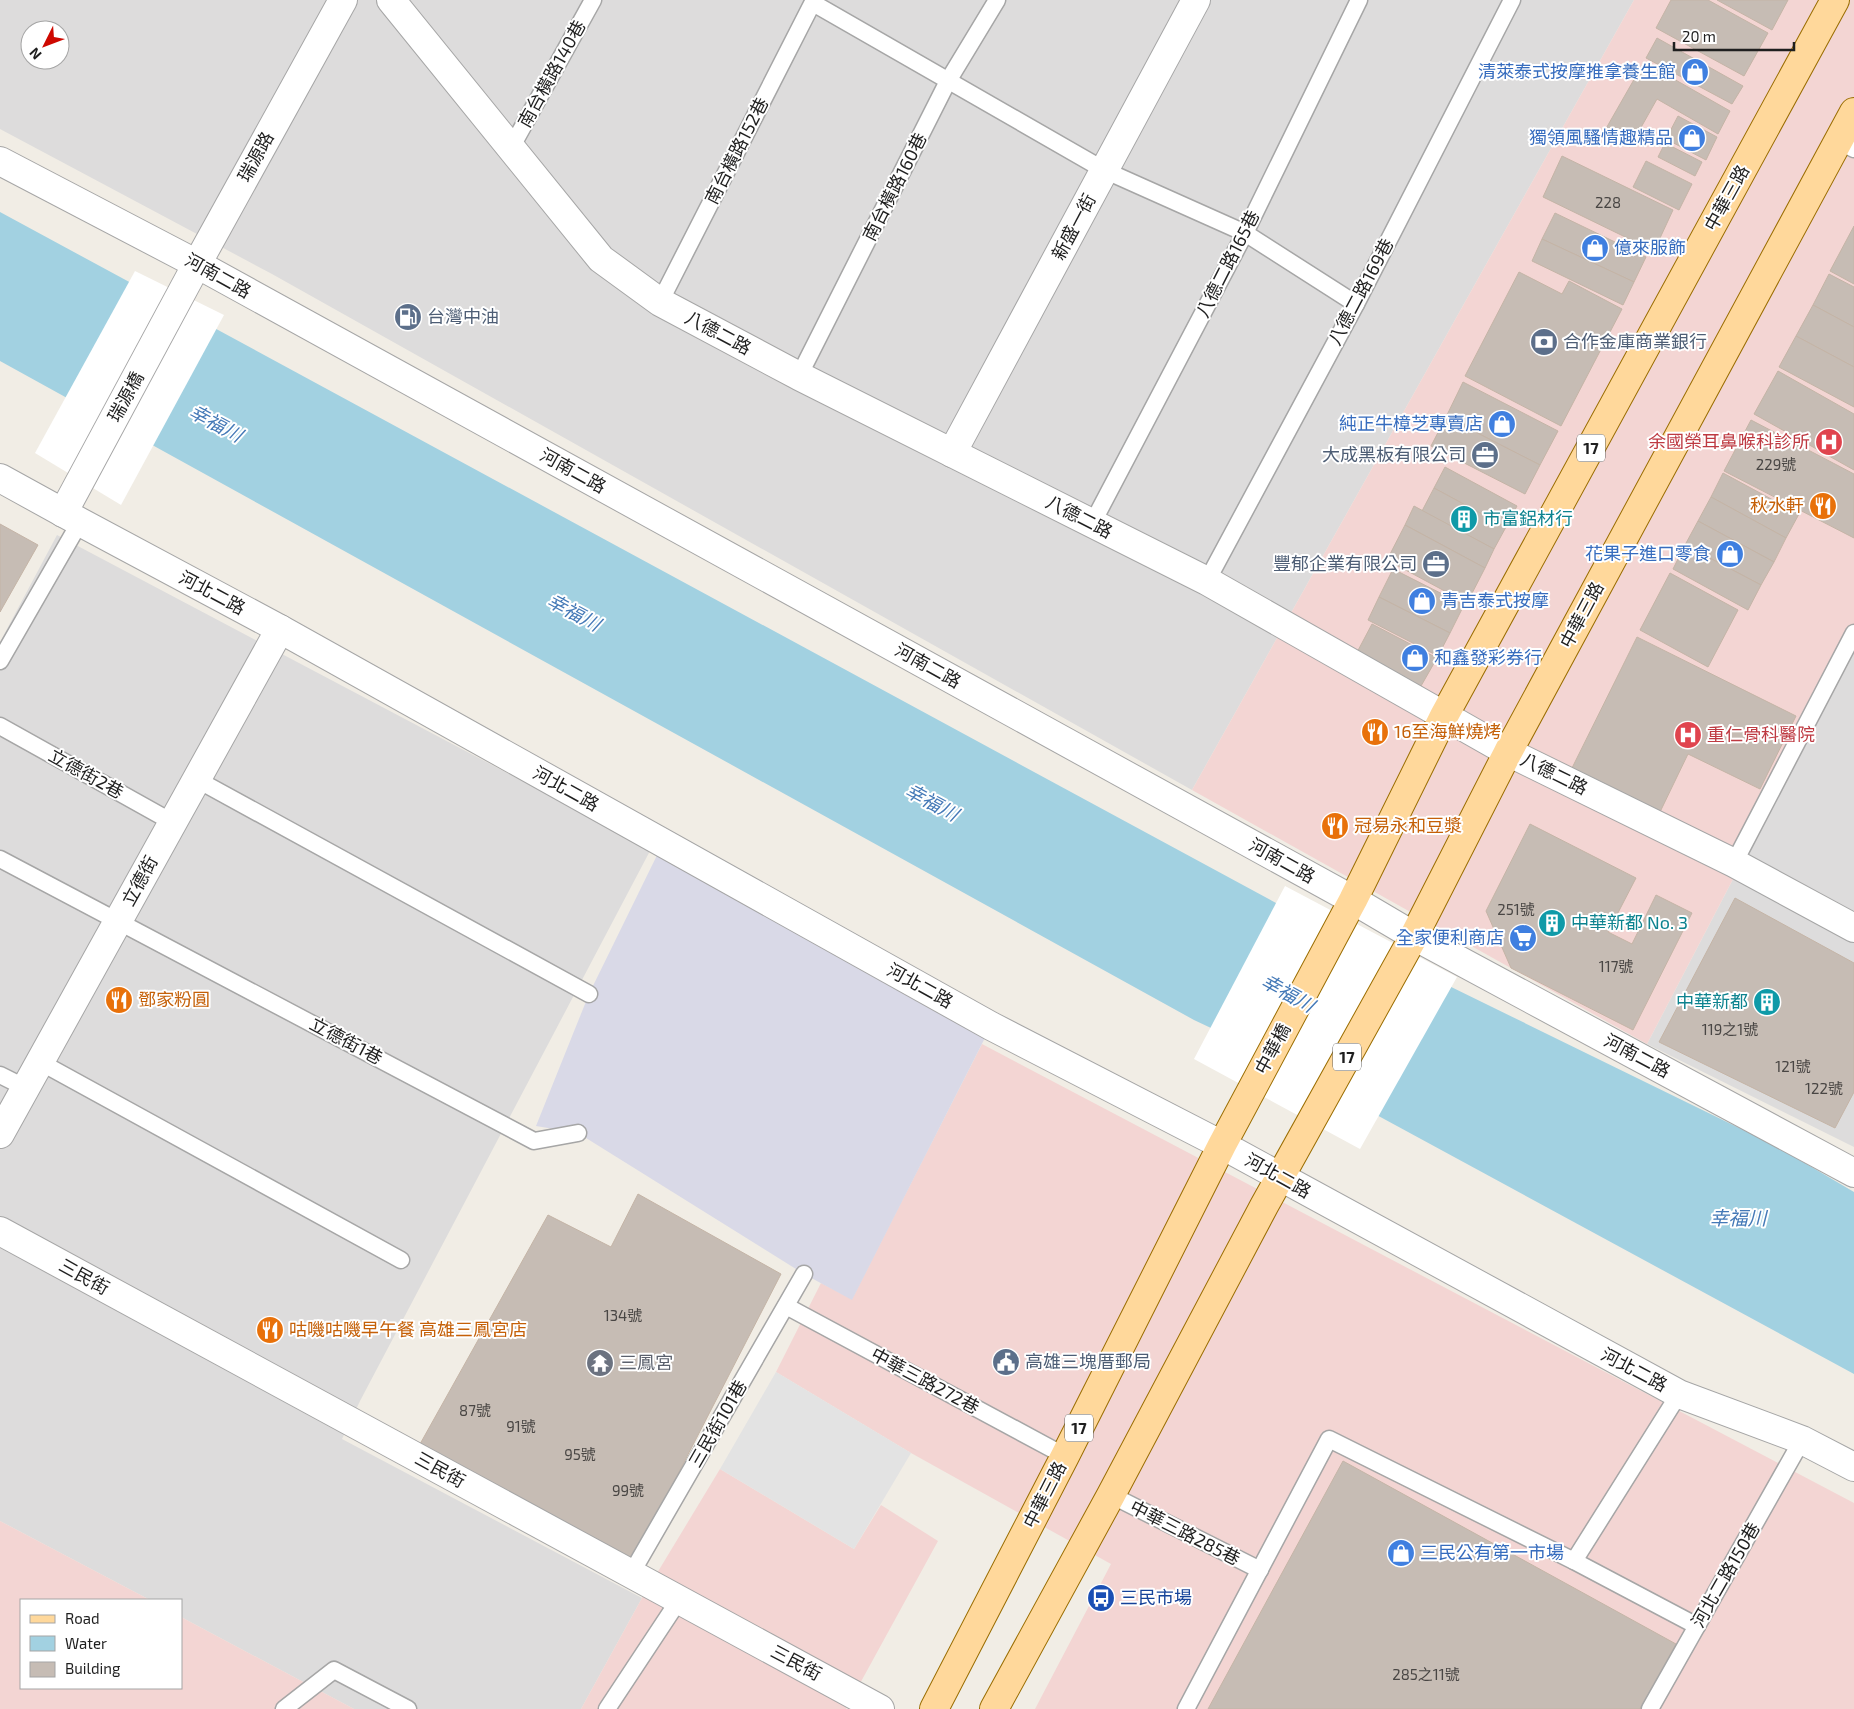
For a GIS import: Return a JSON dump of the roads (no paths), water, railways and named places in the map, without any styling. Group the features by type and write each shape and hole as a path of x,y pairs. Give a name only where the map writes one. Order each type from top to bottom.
{"main road":[{"name":"中華三路","path":"1353,900 1444,716 1835,0"},
{"name":"中華三路","path":"1414,936 1508,752 1846,145 1854,112"},
{"name":"中華橋","path":"1222,1145 1353,900"},
{"name":"17","path":"994,1709 1281,1177 1414,936"},
{"name":"中華三路","path":"934,1709 1065,1456 1222,1145"}],"street":[{"name":"瑞源路","path":"171,314 342,0"},
{"name":"八德二路","path":"391,0 601,258 660,302 799,376 1207,581 1508,752 1734,863 1854,928"},
{"name":"新盛一街","path":"952,453 1196,0"},
{"name":"河南二路","path":"0,161 197,264 1353,900 1414,936 1854,1173"},
{"name":"瑞源橋","path":"71,518 80,480 171,314"},
{"name":"河北二路","path":"0,478 71,518 280,629 991,1026 1222,1145 1679,1394 1802,1440 1854,1468"},
{"name":"立德街","path":"0,1134 280,629"},
{"name":"三民街","path":"0,1232 880,1709"}],"lane":[{"name":"南台橫路140巷","path":"511,148 593,0"},
{"name":"南台橫路160巷","path":"799,376 948,81 997,0"},
{"name":"八德二路165巷","path":"1092,524 1245,233 1359,0"},
{"name":"八德二路169巷","path":"1207,581 1356,304 1512,0"},
{"path":"814,2 1104,170 1245,233 1356,304"},
{"name":"南台橫路152巷","path":"660,302 814,2"},
{"path":"0,661 71,518"},
{"path":"1734,863 1854,633"},
{"name":"立德街2巷","path":"0,726 172,822"},
{"path":"196,779 589,994"},
{"name":"立德街1巷","path":"0,859 534,1141 578,1133"},
{"path":"40,1062 401,1260"},
{"path":"0,1075 26,1088"},
{"name":"三民街101巷","path":"630,1574 804,1274"},
{"name":"中華三路272巷","path":"786,1306 1065,1456"},
{"path":"1574,1561 1679,1394"},
{"path":"1186,1709 1329,1439 1574,1561 1697,1626"},
{"name":"河北二路150巷","path":"1650,1709 1802,1440"},
{"name":"中華三路285巷","path":"1110,1495 1260,1570"},
{"path":"608,1709 679,1600"},
{"path":"284,1709 334,1670 408,1709"}],"water":[{"name":"幸福川","path":"0,212 1326,930 1441,982 1776,1146 1854,1192 1854,1374 1373,1113 1281,1061 1194,1020 0,361"}],"place":[{"name":"清萊泰式按摩推拿養生館","path":"1695,72"},
{"name":"獨領風騷情趣精品","path":"1692,138"},
{"name":"億來服飾","path":"1595,248"},
{"name":"台灣中油","path":"408,317"},
{"name":"合作金庫商業銀行","path":"1544,342"},
{"name":"純正牛樟芝專賣店","path":"1502,424"},
{"name":"余國榮耳鼻喉科診所","path":"1829,442"},
{"name":"大成黑板有限公司","path":"1485,455"},
{"name":"秋水軒","path":"1823,506"},
{"name":"市富鋁材行","path":"1464,519"},
{"name":"花果子進口零食","path":"1730,554"},
{"name":"豐郁企業有限公司","path":"1436,564"},
{"name":"青吉泰式按摩","path":"1422,601"},
{"name":"和鑫發彩券行","path":"1415,658"},
{"name":"16至海鮮燒烤","path":"1375,732"},
{"name":"重仁骨科醫院","path":"1688,735"},
{"name":"冠易永和豆漿","path":"1335,826"},
{"name":"中華新都 No. 3","path":"1552,923"},
{"name":"全家便利商店","path":"1523,938"},
{"name":"鄧家粉圓","path":"119,1000"},
{"name":"中華新都","path":"1767,1002"},
{"name":"咕嘰咕嘰早午餐 高雄三鳳宮店","path":"270,1330"},
{"name":"高雄三塊厝郵局","path":"1006,1362"},
{"name":"三鳳宮","path":"600,1363"},
{"name":"三民公有第一市場","path":"1401,1553"},
{"name":"三民市場","path":"1101,1598"}]}
